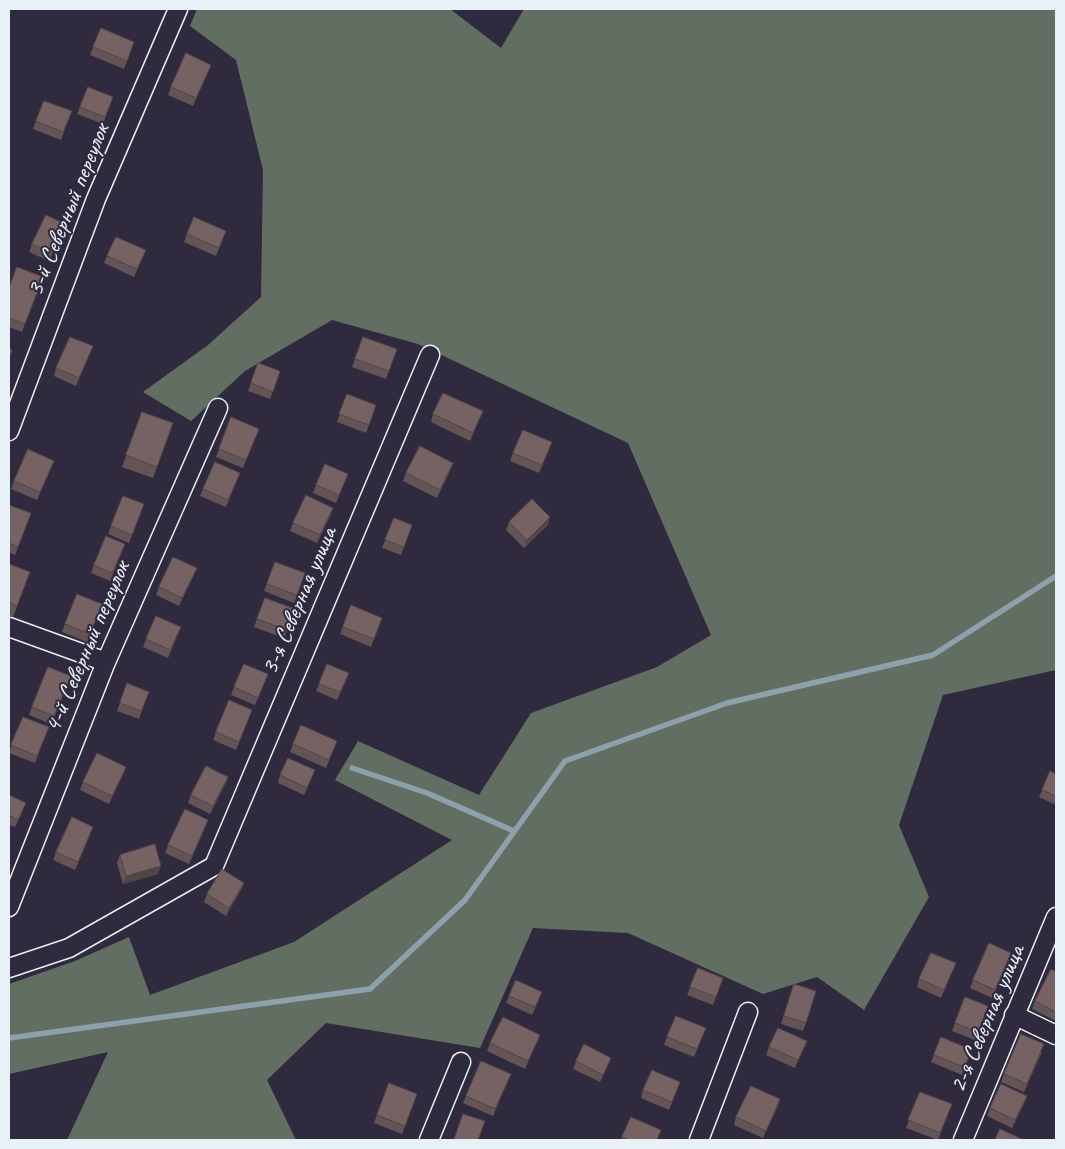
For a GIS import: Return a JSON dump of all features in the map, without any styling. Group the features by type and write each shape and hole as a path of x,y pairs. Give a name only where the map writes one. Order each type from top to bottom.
{"street":[{"name":"3-й Северный переулок","path":"9,431 96,199 178,9"},
{"name":"3-я Северная улица","path":"9,968 69,948 214,866 430,354"},
{"name":"4-й Северный переулок","path":"9,907 106,662 218,408"},
{"path":"9,627 106,662"},
{"name":"2-я Северная улица","path":"963,1140 1056,917"},
{"path":"699,1140 748,1012"},
{"path":"1014,1015 1056,1035"},
{"path":"429,1140 462,1062"}],"green space":[{"path":"197,9 450,9 501,48 524,9 1056,9 1056,670 943,695 899,825 929,897 864,1010 817,977 763,994 628,933 533,928 480,1048 326,1023 267,1080 296,1140 67,1140 108,1052 9,1074 9,984 75,961 129,937 150,995 294,942 452,840 335,780 358,741 479,795 531,713 657,667 711,635 628,443 418,344 332,320 245,371 191,421 143,392 208,345 261,297 263,170 236,60 190,26"}],"building":[{"path":"101,28 134,42 127,61 93,47"},
{"path":"186,53 211,65 196,98 171,87"},
{"path":"88,87 113,97 105,117 80,107"},
{"path":"44,101 72,111 63,132 36,121"},
{"path":"46,215 65,224 52,253 32,244"},
{"path":"194,217 226,231 219,248 187,234"},
{"path":"116,237 146,250 137,269 107,256"},
{"path":"17,267 43,277 25,324 9,318 9,288"},
{"path":"70,337 93,346 79,378 56,368"},
{"path":"363,337 397,349 389,371 355,359"},
{"path":"258,363 280,371 273,392 251,383"},
{"path":"443,393 483,411 473,433 433,414"},
{"path":"347,394 376,405 369,425 339,414"},
{"path":"142,412 173,423 157,467 126,455"},
{"path":"231,417 259,429 246,460 219,449"},
{"path":"523,430 552,442 542,465 513,453"},
{"path":"420,446 453,463 440,490 406,473"},
{"path":"28,449 54,461 40,492 14,481"},
{"path":"215,462 240,473 228,500 203,489"},
{"path":"325,464 348,474 339,495 316,485"},
{"path":"306,495 333,508 320,535 293,523"},
{"path":"123,496 144,504 132,535 111,526"},
{"path":"532,499 550,517 527,540 509,522"},
{"path":"9,505 31,513 18,547 9,543"},
{"path":"394,518 412,525 404,547 385,540"},
{"path":"106,536 125,544 112,573 94,565"},
{"path":"173,557 197,568 182,598 159,587"},
{"path":"275,562 305,573 297,595 267,584"},
{"path":"9,564 30,572 17,606 9,602"},
{"path":"77,594 102,604 90,634 65,624"},
{"path":"265,598 295,609 287,630 257,619"},
{"path":"351,605 382,618 374,639 343,627"},
{"path":"156,616 181,627 170,650 146,639"},
{"path":"244,664 268,674 258,698 234,687"},
{"path":"327,664 349,673 340,692 319,684"},
{"path":"48,667 71,676 54,716 32,707"},
{"path":"127,683 149,692 141,711 120,703"},
{"path":"229,700 252,710 239,742 216,732"},
{"path":"23,717 49,727 37,756 11,745"},
{"path":"301,725 337,741 329,760 293,744"},
{"path":"97,753 126,767 112,796 83,782"},
{"path":"288,758 315,770 307,788 280,775"},
{"path":"206,766 228,777 213,806 191,795"},
{"path":"1050,771 1056,774 1056,796 1042,790"},
{"path":"9,795 26,803 18,820 9,815"},
{"path":"185,809 208,820 192,856 168,845"},
{"path":"72,817 93,827 78,862 56,852"},
{"path":"155,844 161,866 126,876 120,855"},
{"path":"222,869 244,883 229,908 207,894"},
{"path":"989,943 1011,953 995,990 973,980"},
{"path":"931,953 956,963 944,990 919,979"},
{"path":"698,968 723,978 716,997 690,987"},
{"path":"1051,969 1056,972 1056,1012 1035,1001"},
{"path":"516,980 542,992 535,1007 509,996"},
{"path":"794,984 816,991 806,1023 784,1016"},
{"path":"965,997 988,1006 978,1032 955,1023"},
{"path":"676,1016 706,1028 697,1049 667,1037"},
{"path":"503,1017 540,1035 528,1061 490,1043"},
{"path":"778,1028 807,1041 798,1060 769,1047"},
{"path":"1021,1034 1044,1044 1027,1084 1004,1074"},
{"path":"941,1037 972,1050 964,1067 934,1055"},
{"path":"584,1044 611,1058 603,1075 576,1061"},
{"path":"481,1061 511,1074 495,1109 466,1096"},
{"path":"652,1070 680,1082 672,1102 643,1090"},
{"path":"389,1083 417,1094 405,1126 377,1115"},
{"path":"1001,1084 1027,1096 1015,1120 990,1108"},
{"path":"751,1086 780,1099 766,1131 736,1117"},
{"path":"920,1092 952,1104 940,1133 908,1120"},
{"path":"463,1114 485,1121 478,1140 454,1140"},
{"path":"631,1117 661,1130 657,1140 629,1140 622,1137"},
{"path":"1000,1129 1024,1140 995,1140"}],"waterway":[{"path":"9,1038 370,989 465,900 565,761 727,703 933,655 1056,576"},
{"path":"352,768 427,793 514,831"}]}
